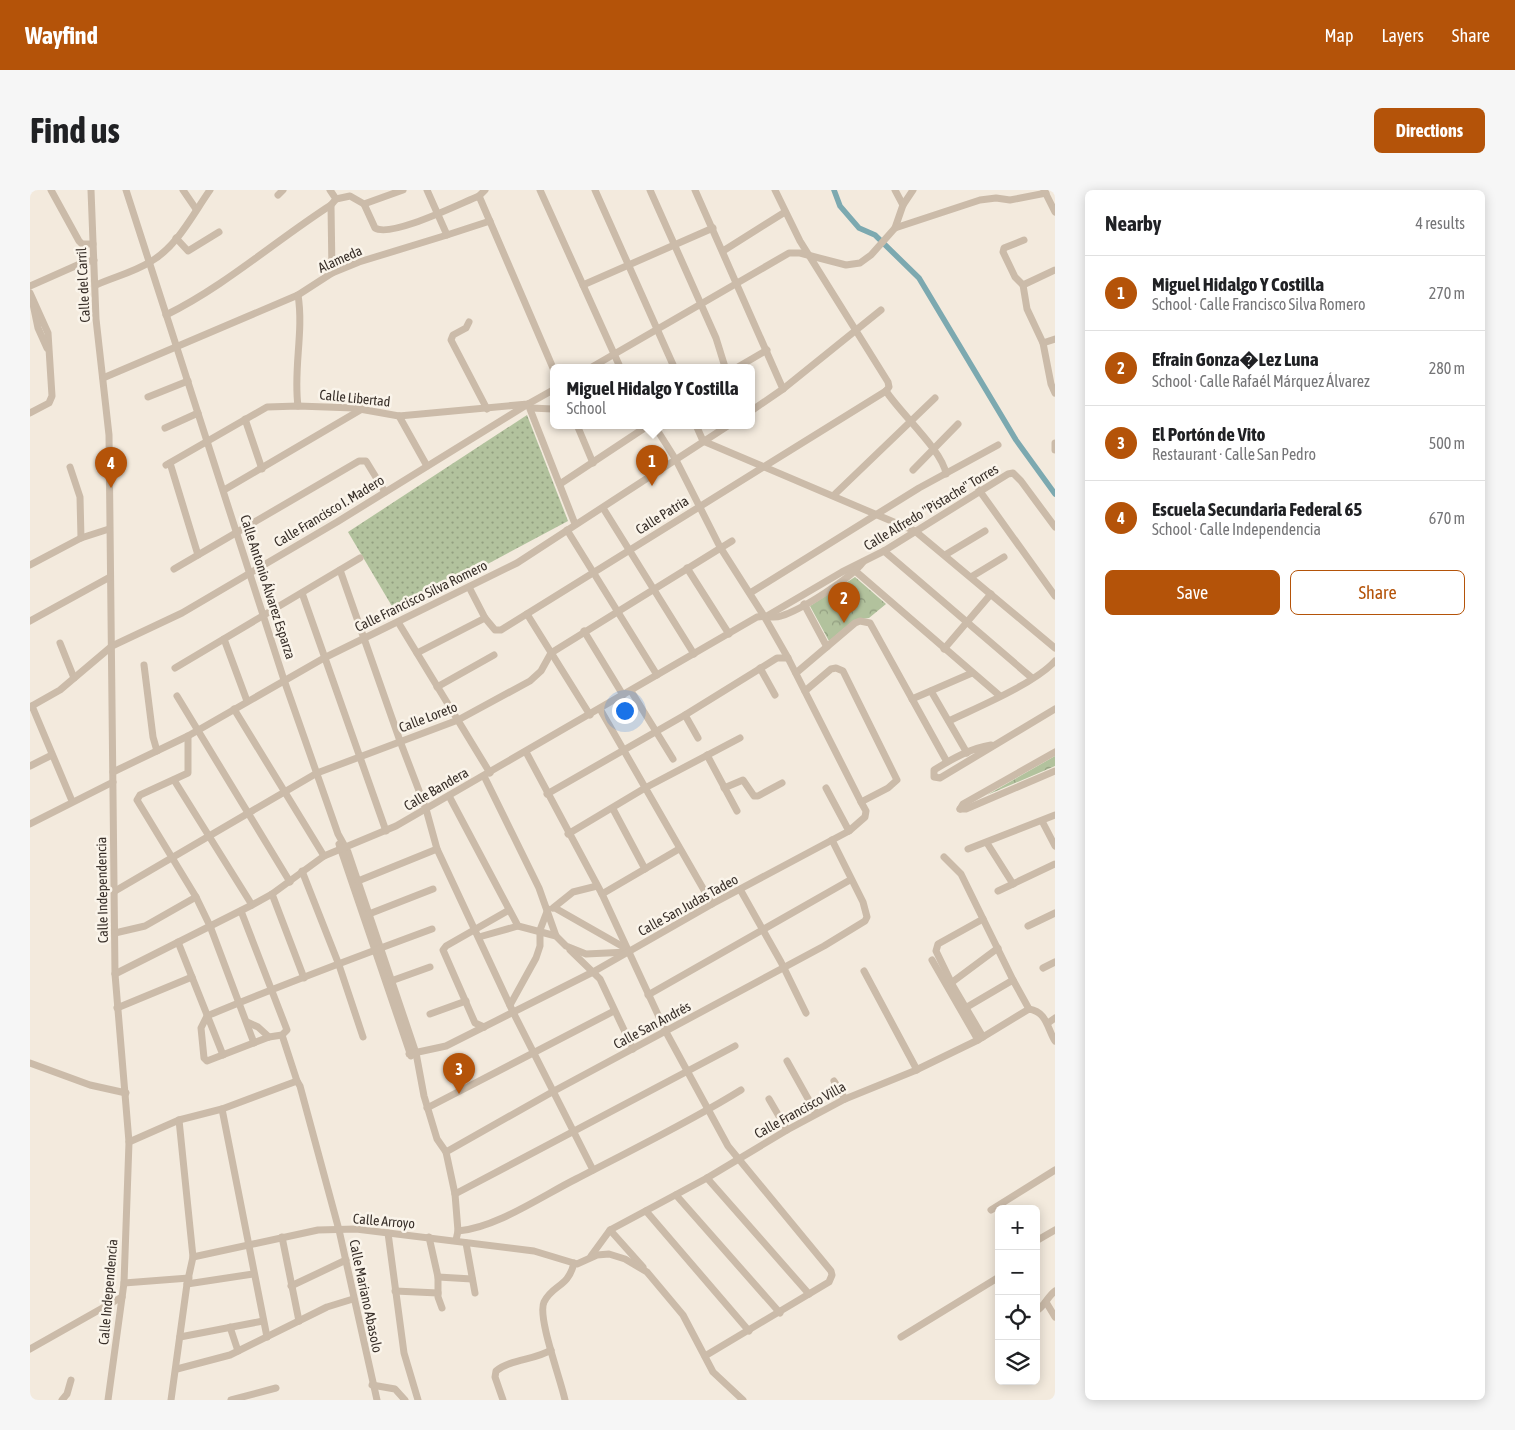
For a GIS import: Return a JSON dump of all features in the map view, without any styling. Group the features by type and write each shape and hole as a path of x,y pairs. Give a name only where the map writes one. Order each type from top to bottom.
{"street":[{"path":"51,190 78,241 82,244 93,244"},
{"name":"Calle del Carril","path":"90,190 96,285 96,320 103,378"},
{"path":"126,190 177,347"},
{"path":"183,190 196,209"},
{"path":"96,285 150,262 176,238 210,190"},
{"path":"330,190 336,199"},
{"path":"364,204 403,190"},
{"path":"427,190 439,212 447,236"},
{"path":"166,315 199,299 289,233 331,206 336,199 350,196 364,204 372,225 381,231 404,226 479,196 485,190"},
{"path":"540,190 618,364"},
{"path":"595,190 673,364"},
{"path":"650,190 675,244 724,364"},
{"path":"695,190 738,282 783,389"},
{"path":"775,190 809,255 888,382 889,387 886,391 942,461 946,474"},
{"path":"895,190 903,205"},
{"path":"597,364 789,253 809,255 846,265 860,263 874,252 892,230 903,205 913,190"},
{"path":"892,230 980,200 996,198 1010,200 1045,192 1055,212"},
{"path":"479,196 551,364"},
{"path":"331,206 332,273"},
{"path":"723,251 785,212"},
{"name":"Alameda","path":"103,378 298,295 332,273 359,262 490,221"},
{"path":"583,285 713,228"},
{"path":"176,238 188,251 219,232"},
{"path":"1024,240 1004,248 1003,252 1015,277 1023,285 1027,310 1043,343 1051,384 1055,393"},
{"path":"30,286 82,263 94,260"},
{"path":"1023,285 1055,270"},
{"path":"30,293 48,333 52,400 30,413"},
{"path":"298,295 300,344 296,372 298,406"},
{"path":"755,407 783,389 881,310"},
{"path":"470,322 465,329 453,335 452,340 487,409"},
{"path":"1043,343 1055,339"},
{"name":"Calle Antonio Álvarez Esparza","path":"177,347 284,680 416,1063 437,1139 446,1152 455,1194 458,1231 456,1240"},
{"path":"743,364 767,350"},
{"name":"Calle Independencia","path":"103,378 109,435 115,974 129,1142 124,1283 108,1400"},
{"path":"148,397 188,382"},
{"name":"Calle Patria","path":"485,618 493,629 498,631 886,391"},
{"name":"Calle Libertad","path":"198,555 168,464 267,407 298,406 362,409 399,416 529,406 550,392"},
{"path":"834,495 935,398"},
{"path":"550,409 529,406 575,524"},
{"name":"Calle Francisco I. Madero","path":"31,707 60,690 112,646 182,613 529,406"},
{"path":"224,490 362,409"},
{"path":"165,428 198,413"},
{"path":"399,416 427,466"},
{"path":"245,419 262,469"},
{"path":"913,470 958,424"},
{"path":"579,429 593,462"},
{"path":"560,484 644,429"},
{"path":"657,429 676,460 720,547 766,616 861,802 888,788 897,780 843,671 836,668 831,669 805,691"},
{"path":"698,429 704,441 879,514 915,531 1055,648"},
{"name":"Calle Francisco Silva Romero","path":"113,772 188,736 324,658 518,563 723,429"},
{"path":"1055,443 1055,450"},
{"path":"750,593 813,552 879,514 919,488 998,445"},
{"path":"174,569 361,460 368,464 385,492"},
{"path":"70,467 80,497 81,538"},
{"name":"Calle Alfredo \"Pistache\" Torres","path":"766,616 778,617 804,604 863,562 884,551 1003,476 1013,473 1021,480 1055,527"},
{"path":"979,490 1055,596"},
{"path":"603,508 694,654"},
{"path":"30,565 81,538 109,529"},
{"path":"567,530 658,675"},
{"path":"945,555 985,531"},
{"name":"Calle Loreto","path":"115,891 316,773 458,720 537,677 550,653 617,610 732,541"},
{"path":"884,551 1032,678"},
{"path":"971,577 1004,557"},
{"path":"175,668 360,558"},
{"path":"688,568 729,634"},
{"path":"854,569 1000,696"},
{"name":"Calle Alfredo \"Pistache\" Torres","path":"766,616 854,569"},
{"path":"340,570 426,809 437,850 480,937 512,1009 593,1170"},
{"path":"30,621 110,577"},
{"path":"417,653 485,618 469,587"},
{"path":"302,593 386,831"},
{"path":"944,649 991,594"},
{"path":"804,604 827,646"},
{"path":"527,614 590,715"},
{"name":"Calle Bandera","path":"115,974 252,905 290,882 324,856 342,847 386,831 624,696 757,617 766,616"},
{"path":"796,673 856,623 860,621 870,623 947,762"},
{"path":"398,622 458,720 487,775 551,909 556,936"},
{"path":"584,631 624,696"},
{"path":"224,639 247,702"},
{"path":"60,643 74,678"},
{"path":"437,687 494,655"},
{"path":"547,794 685,715 760,668 778,658 788,658"},
{"path":"949,721 1032,678 1055,661"},
{"path":"144,665 152,736 157,751"},
{"path":"760,668 775,695"},
{"path":"912,699 972,673"},
{"path":"631,691 673,759"},
{"path":"931,691 967,752"},
{"path":"177,696 290,882"},
{"path":"31,707 72,801"},
{"path":"234,709 324,856"},
{"path":"600,709 712,904"},
{"path":"991,745 978,747 947,762 934,770 934,777 940,778 983,754 991,745 1055,709"},
{"path":"685,715 698,738"},
{"path":"188,736 188,772 138,797 138,803 196,897 210,926 254,1043"},
{"path":"568,834 646,788 740,738"},
{"path":"526,752 568,834 602,894 648,995 686,1072 732,1154 739,1159 832,1271 829,1282 780,1313 705,1356"},
{"path":"1055,752 963,804 960,808 966,809 1055,771"},
{"path":"30,766 52,755"},
{"path":"707,755 737,811"},
{"path":"174,780 252,905"},
{"path":"724,788 743,780 754,796 758,796 782,783"},
{"path":"30,824 72,801 113,782"},
{"path":"826,788 848,831"},
{"path":"449,796 518,926"},
{"name":"Calle San Judas Tadeo","path":"412,1054 446,1046 470,1032 484,1027 512,1009 593,972 628,950 712,904 741,891 832,840 860,823 866,811 861,802"},
{"path":"613,809 645,869"},
{"path":"968,849 988,843 1055,815"},
{"path":"1042,821 1055,846"},
{"path":"648,995 850,880 832,840"},
{"path":"988,843 1013,884"},
{"name":"Calle Antonio Álvarez Esparza","path":"342,847 358,881 369,914 377,950 392,980 412,1054"},
{"path":"602,894 679,849"},
{"path":"358,881 437,850"},
{"path":"944,857 961,874 1029,1009 1038,1011 1048,1023 1048,1030 1055,1041"},
{"path":"998,891 1055,864"},
{"path":"302,871 339,965 363,1037"},
{"name":"Calle San Andrés","path":"446,1152 554,1091 824,946 867,918 863,902 850,880"},
{"path":"512,1009 536,958 540,946 540,930 551,909 573,892 597,886"},
{"path":"369,914 433,889"},
{"path":"741,891 764,930 806,1013"},
{"path":"272,894 304,978"},
{"path":"115,933 145,926 196,897"},
{"path":"551,909 628,950"},
{"path":"241,911 273,991"},
{"path":"484,1027 475,1023 444,950 446,946 510,912"},
{"path":"1028,926 1055,913"},
{"path":"980,1039 967,1007 941,963 936,947 941,942 983,919"},
{"path":"480,937 518,926 540,930 556,936 600,979 634,1049"},
{"path":"282,1035 269,1037 224,1055 205,1060 201,1028 206,1016 432,929"},
{"path":"178,942 206,1016 224,1055"},
{"path":"566,946 594,955 628,950"},
{"path":"952,983 998,948"},
{"path":"932,960 980,1039"},
{"path":"1043,968 1055,962"},
{"path":"392,980 430,967"},
{"path":"864,971 917,1070"},
{"path":"117,1008 192,977"},
{"path":"967,1007 1013,980"},
{"name":"Calle Mariano Abasolo","path":"273,991 287,1030 282,1035 300,1086 339,1230 372,1385 377,1400"},
{"path":"430,1014 466,1001"},
{"name":"Calle Francisco Villa","path":"590,1258 610,1230 707,1178 816,1113 844,1099 917,1070 980,1039 1029,1009"},
{"path":"427,1108 614,1011"},
{"path":"1048,1023 1055,1018"},
{"path":"247,1022 258,1027 269,1037"},
{"path":"470,1032 475,1023"},
{"path":"455,1194 735,1046"},
{"path":"787,1061 816,1113"},
{"path":"30,1063 90,1084 126,1093"},
{"path":"129,1142 179,1120 222,1108 292,1081 297,1081"},
{"path":"834,1081 844,1099"},
{"path":"458,1231 470,1230 486,1224 709,1110 741,1090"},
{"path":"769,1099 787,1130"},
{"path":"222,1108 267,1338"},
{"path":"171,1400 193,1257 179,1120"},
{"path":"991,1210 1055,1170"},
{"path":"707,1178 809,1294"},
{"path":"676,1195 780,1313"},
{"path":"646,1211 750,1330"},
{"name":"Calle Arroyo","path":"193,1257 318,1230 356,1229 534,1250 574,1263"},
{"path":"610,1230 683,1316 718,1378 743,1400"},
{"path":"1040,1239 1055,1230"},
{"path":"388,1233 404,1353 418,1400"},
{"path":"282,1237 299,1321"},
{"path":"429,1237 442,1308"},
{"path":"466,1243 475,1293"},
{"path":"565,1400 543,1317 543,1304 549,1295 569,1278 574,1263 580,1264 590,1258 603,1254 617,1256 647,1272"},
{"path":"291,1286 346,1260"},
{"path":"124,1283 188,1281 253,1274"},
{"path":"438,1278 472,1279"},
{"path":"901,1337 995,1279"},
{"path":"396,1291 438,1292"},
{"path":"1040,1307 1046,1302 1048,1296 1055,1292"},
{"path":"30,1349 122,1297"},
{"path":"177,1369 223,1357 267,1338 327,1307 354,1300"},
{"path":"1046,1302 1055,1317"},
{"path":"180,1337 263,1321"},
{"path":"230,1327 238,1351"},
{"path":"503,1400 495,1377 496,1370 506,1365 532,1359 551,1350"},
{"path":"62,1400 67,1394 71,1380"},
{"path":"372,1385 395,1389 405,1400"},
{"path":"231,1400 276,1388"}],"green space":[{"path":"527,415 568,521 396,613 348,532"},
{"path":"855,577 886,604 869,618 854,620 829,641 810,606"},
{"path":"1055,756 1055,766 987,795"}],"waterway":[{"path":"834,190 840,206 859,228 875,235 919,278 1016,440 1055,494"}],"place":[{"name":"Miguel Hidalgo Y Costilla","path":"652,486"},
{"name":"Escuela Secundaria Federal 65","path":"111,488"},
{"name":"Efrain Gonza�Lez Luna","path":"844,623"},
{"name":"El Portón de Vito","path":"459,1094"}]}
